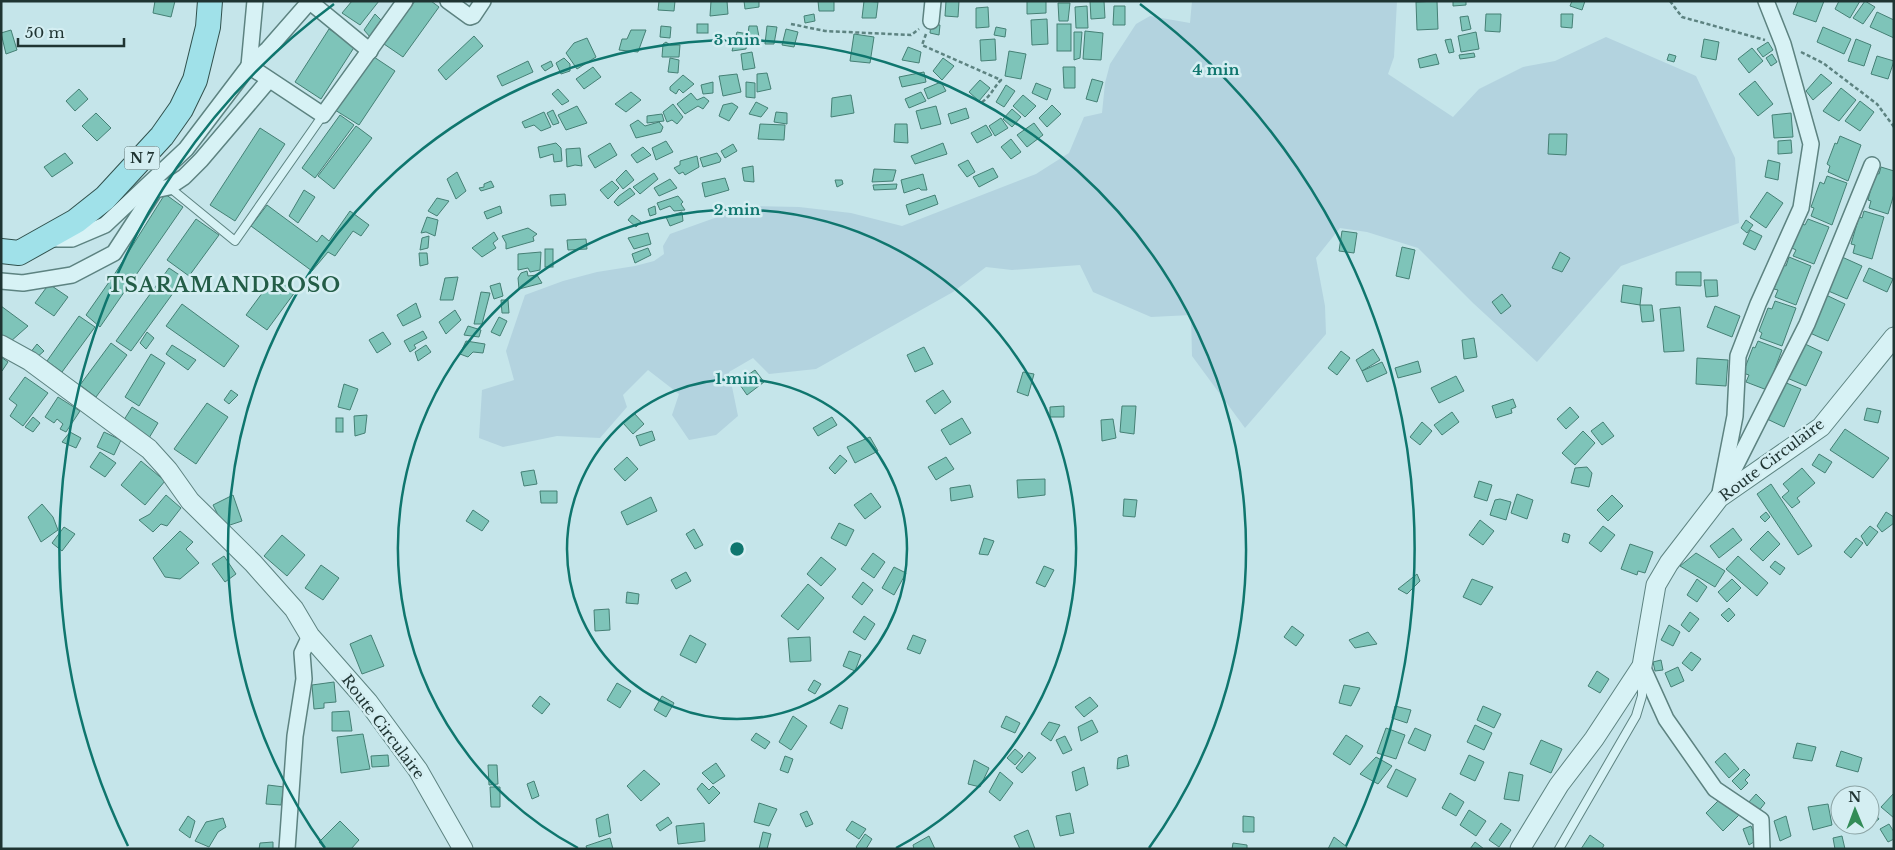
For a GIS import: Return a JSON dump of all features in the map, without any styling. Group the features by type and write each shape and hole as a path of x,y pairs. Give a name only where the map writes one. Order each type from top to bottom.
{"main road":[{"name":"N 7","path":"1,251 19,253 76,221 105,198 162,136 181,109 195,80 208,27 210,1"}],"street":[{"path":"249,66 255,1"},
{"path":"44,240 72,239 105,225 186,149 249,66 268,48 309,1 370,50"},
{"path":"249,66 323,115 405,1"},
{"path":"448,1 470,17 473,16 483,1"},
{"path":"931,21 933,1"},
{"path":"1719,498 1735,416 1738,356 1758,304 1801,208 1811,144 1783,44 1766,1"},
{"path":"1,281 23,283 72,275 114,253 155,190 169,187 201,160 269,80"},
{"path":"1719,498 1807,324 1872,165"},
{"name":"Route Circulaire","path":"1520,849 1559,786 1594,739 1642,666 1656,584 1668,563 1719,498 1821,427 1894,337"},
{"name":"Route Circulaire","path":"1,346 30,361 149,449 168,470 190,502 253,563 294,609 310,636 368,702 418,770 463,849"},
{"path":"287,849 294,736 304,680 302,653 310,636"},
{"path":"1642,666 1666,719 1715,789 1761,820 1762,849"}],"lane":[{"path":"169,187 235,241 323,115"},
{"path":"1559,849 1636,716 1642,696 1642,666"}],"path":[{"path":"1670,1 1682,17 1783,44 1823,63 1877,104 1894,127"},
{"path":"791,24 825,31 911,35 931,21"},
{"path":"931,21 922,45 1002,80 994,86 991,96 982,104"}],"shaded area":[{"path":"1192,1 1397,1 1394,57 1388,74 1453,117 1479,89 1523,67 1555,61 1606,37 1696,76 1735,158 1739,223 1621,266 1537,362 1473,303 1418,248 1367,232 1340,228 1316,258 1325,306 1326,334 1245,428 1192,356 1191,315 1151,317 1093,292 1080,265 1012,270 986,267 953,292 816,369 769,374 753,358 729,372 738,416 716,435 689,440 672,415 679,394 648,370 623,395 627,407 600,438 557,436 503,447 479,438 482,390 514,380 506,351 525,295 563,281 597,272 654,261 664,254 663,246 670,234 748,206 799,207 851,213 902,226 1036,174 1069,153 1084,117 1102,113 1105,83 1110,64 1136,24 1150,16 1190,23"}],"building":[{"path":"155,1 175,1 171,17 153,13"},
{"path":"352,1 379,1 360,25 342,13"},
{"path":"415,1 431,1 439,7 403,57 384,44"},
{"path":"659,1 675,1 674,11 658,10"},
{"path":"711,1 727,1 728,14 710,16"},
{"path":"744,1 759,1 759,7 745,9"},
{"path":"818,1 834,1 834,11 819,11"},
{"path":"864,1 878,2 876,18 862,18"},
{"path":"946,1 959,1 958,17 945,16"},
{"path":"1027,1 1046,1 1046,13 1027,14"},
{"path":"1090,1 1104,1 1105,18 1091,19"},
{"path":"1437,1 1438,29 1417,30 1416,2"},
{"path":"1453,1 1466,1 1466,5 1453,6"},
{"path":"1572,1 1585,1 1582,10 1570,6"},
{"path":"1798,1 1824,1 1816,22 1793,14"},
{"path":"1839,1 1860,1 1850,18 1835,9"},
{"path":"1865,1 1875,7 1863,24 1853,18"},
{"path":"1058,3 1070,3 1068,21 1059,21"},
{"path":"1087,6 1088,28 1076,28 1075,7"},
{"path":"1114,6 1125,6 1125,25 1113,25"},
{"path":"988,7 989,27 976,28 976,8"},
{"path":"1877,12 1894,20 1894,38 1870,27"},
{"path":"375,14 381,20 370,37 364,30"},
{"path":"814,14 815,21 805,23 804,16"},
{"path":"1486,14 1501,14 1500,32 1485,31"},
{"path":"1561,14 1573,14 1572,28 1561,27"},
{"path":"1468,16 1471,29 1462,31 1460,17"},
{"path":"1047,19 1048,44 1032,45 1031,20"},
{"path":"697,24 708,24 708,33 697,33"},
{"path":"931,24 940,25 939,35 930,33"},
{"path":"1057,24 1071,24 1071,51 1057,51"},
{"path":"661,26 671,27 670,38 660,37"},
{"path":"749,26 757,26 759,37 748,38 746,49 732,51 737,32 748,34"},
{"path":"767,26 777,27 774,44 765,44"},
{"path":"996,27 1006,29 1005,37 994,35"},
{"path":"1823,27 1851,39 1844,54 1817,42"},
{"path":"329,29 355,46 321,99 295,82"},
{"path":"786,29 798,32 794,47 782,45"},
{"path":"11,30 17,50 6,54 1,33"},
{"path":"631,30 646,30 638,52 619,50 622,39 627,39"},
{"path":"1085,31 1103,33 1101,60 1083,59"},
{"path":"1074,32 1082,32 1080,58 1074,60"},
{"path":"1476,32 1479,49 1461,52 1458,36"},
{"path":"854,34 874,37 870,63 850,61"},
{"path":"474,36 483,46 446,80 438,70"},
{"path":"587,38 596,57 577,69 566,53 574,43"},
{"path":"995,39 996,60 981,61 980,40"},
{"path":"1451,39 1454,52 1449,53 1445,40"},
{"path":"1704,39 1719,42 1716,60 1701,57"},
{"path":"1856,39 1871,45 1864,66 1848,61"},
{"path":"666,42 670,45 680,45 679,57 662,57 663,44"},
{"path":"1768,42 1773,50 1763,57 1757,49"},
{"path":"908,47 921,52 919,63 902,60"},
{"path":"1752,48 1763,61 1749,73 1738,59"},
{"path":"1009,51 1026,54 1021,79 1005,76"},
{"path":"752,52 755,68 743,70 741,54"},
{"path":"1474,53 1475,57 1460,59 1459,55"},
{"path":"1436,54 1439,64 1420,68 1418,59"},
{"path":"1669,54 1676,56 1674,62 1667,60"},
{"path":"1772,54 1777,62 1771,66 1766,58"},
{"path":"371,55 395,71 359,125 335,110"},
{"path":"1877,56 1894,61 1888,79 1871,74"},
{"path":"564,58 570,64 570,71 561,74 556,63"},
{"path":"670,58 679,60 678,73 668,72"},
{"path":"943,58 954,66 942,80 933,71"},
{"path":"528,61 533,72 502,86 497,76"},
{"path":"551,61 553,66 545,71 541,66"},
{"path":"593,67 601,77 584,89 576,79"},
{"path":"1063,67 1075,67 1075,88 1064,88"},
{"path":"924,72 926,82 902,87 899,77"},
{"path":"767,73 771,89 757,92 757,74"},
{"path":"737,74 741,92 723,96 719,76"},
{"path":"1821,74 1832,83 1813,100 1806,91"},
{"path":"683,75 694,84 683,93 679,89 676,94 670,90 670,87"},
{"path":"1092,79 1103,82 1097,102 1086,99"},
{"path":"980,80 990,88 979,101 969,92"},
{"path":"1755,81 1773,104 1758,116 1739,94"},
{"path":"713,82 713,93 703,94 701,85"},
{"path":"746,82 755,83 755,98 746,97"},
{"path":"941,82 946,91 928,99 924,89"},
{"path":"1036,83 1051,89 1047,100 1032,93"},
{"path":"1006,85 1015,91 1004,107 996,102"},
{"path":"1841,88 1856,100 1839,121 1823,111"},
{"path":"79,89 88,99 75,111 66,101"},
{"path":"558,89 569,101 562,105 552,94"},
{"path":"631,92 641,100 626,112 615,104"},
{"path":"921,92 926,101 909,108 905,99"},
{"path":"691,93 697,100 704,97 709,101 703,109 698,106 685,114 677,104"},
{"path":"851,95 854,113 831,117 832,98"},
{"path":"1023,95 1036,106 1025,117 1013,106"},
{"path":"1860,101 1874,112 1860,131 1845,121"},
{"path":"756,102 768,108 761,117 749,114"},
{"path":"732,103 738,107 729,121 719,116 723,105"},
{"path":"673,104 683,117 677,124 672,120 667,122 663,112"},
{"path":"1052,105 1061,114 1047,127 1039,118"},
{"path":"577,106 587,123 566,130 558,115"},
{"path":"936,106 941,124 921,129 916,111"},
{"path":"966,108 969,118 951,124 948,114"},
{"path":"1012,109 1021,117 1012,127 1003,119"},
{"path":"553,110 559,123 553,125 547,113"},
{"path":"544,112 551,127 541,131 534,125 525,128 522,122"},
{"path":"776,112 787,113 787,124 774,122"},
{"path":"96,113 111,128 97,141 82,126"},
{"path":"1791,113 1793,137 1774,138 1772,115"},
{"path":"662,114 664,121 647,123 647,116"},
{"path":"340,115 354,125 315,178 302,168"},
{"path":"1001,118 1008,128 995,136 989,126"},
{"path":"638,120 645,126 659,122 663,127 661,132 636,138 630,125"},
{"path":"1034,123 1043,135 1027,147 1017,135"},
{"path":"760,124 785,125 784,140 758,139"},
{"path":"895,124 907,124 908,143 894,142"},
{"path":"986,125 992,135 977,143 971,133"},
{"path":"356,126 372,138 334,189 318,176"},
{"path":"260,128 285,144 235,221 210,205"},
{"path":"1549,134 1567,134 1566,155 1548,154"},
{"path":"1840,136 1861,145 1848,181 1828,172 1830,166 1827,164 1835,143 1837,144"},
{"path":"1011,139 1021,152 1011,159 1001,147"},
{"path":"1791,140 1792,153 1778,154 1778,141"},
{"path":"666,141 673,152 656,160 652,148"},
{"path":"556,143 561,148 562,161 554,162 553,154 540,158 538,147"},
{"path":"610,143 617,155 595,168 588,156"},
{"path":"943,143 947,154 915,164 911,156"},
{"path":"733,144 737,151 725,158 721,151"},
{"path":"643,147 651,155 637,163 631,155"},
{"path":"580,148 582,166 567,167 566,149"},
{"path":"65,153 73,163 52,177 44,167"},
{"path":"717,153 721,159 720,162 703,167 700,158"},
{"path":"697,156 699,167 685,175 683,172 679,174 674,168 680,165 680,161"},
{"path":"968,160 975,172 967,177 958,165"},
{"path":"1768,160 1780,163 1778,180 1765,177"},
{"path":"753,166 754,182 744,181 742,168"},
{"path":"1881,167 1894,171 1894,194 1888,214 1869,208 1871,201 1868,200 1875,173 1879,174"},
{"path":"993,168 998,177 979,187 973,177"},
{"path":"874,169 896,170 893,181 872,182"},
{"path":"626,170 634,180 623,189 616,180"},
{"path":"457,172 466,191 456,199 447,179"},
{"path":"654,173 658,179 640,194 633,187"},
{"path":"923,174 927,190 919,188 904,193 901,180"},
{"path":"1827,176 1847,183 1832,225 1811,216 1814,208 1811,207 1820,182 1824,184"},
{"path":"725,178 729,190 705,197 702,183"},
{"path":"670,179 677,188 659,196 654,188"},
{"path":"835,180 842,180 843,184 837,187"},
{"path":"491,181 494,187 481,191 479,188 484,187 484,184"},
{"path":"612,181 619,188 608,199 600,190"},
{"path":"897,184 896,189 874,190 873,185"},
{"path":"630,188 635,194 618,206 614,202"},
{"path":"304,190 315,197 298,223 289,216"},
{"path":"1767,192 1783,203 1766,228 1750,217"},
{"path":"165,194 183,207 100,327 86,315 114,275"},
{"path":"565,194 566,205 551,206 550,195"},
{"path":"935,195 938,204 909,215 906,205"},
{"path":"678,196 683,202 681,204 685,210 674,211 670,206 660,210 657,203"},
{"path":"437,198 449,201 437,216 428,211"},
{"path":"267,205 317,242 322,235 329,241 350,211 369,225 361,236 353,231 335,256 328,252 312,271 251,226"},
{"path":"500,206 502,213 487,219 484,212"},
{"path":"655,206 656,214 650,216 648,209"},
{"path":"1864,211 1884,217 1872,259 1853,253 1855,245 1851,244 1859,217 1862,218"},
{"path":"682,212 683,221 670,226 666,217"},
{"path":"632,215 641,222 636,227 628,220"},
{"path":"427,217 438,220 435,236 426,232 421,233"},
{"path":"196,219 219,235 189,276 167,260"},
{"path":"1808,219 1829,227 1814,264 1793,256 1796,250 1792,248 1802,224 1805,225"},
{"path":"1746,220 1753,225 1747,233 1741,228"},
{"path":"528,228 537,234 533,237 534,241 506,249 506,243 502,236"},
{"path":"1750,230 1762,236 1755,250 1743,244"},
{"path":"1342,231 1357,233 1354,253 1339,251"},
{"path":"494,232 498,239 493,243 496,248 482,257 472,248"},
{"path":"648,233 651,244 634,249 628,238"},
{"path":"429,236 428,248 420,250 422,238"},
{"path":"586,239 587,249 568,250 567,240"},
{"path":"1402,247 1415,250 1409,279 1396,276"},
{"path":"648,248 651,255 635,263 632,254"},
{"path":"545,249 553,249 553,267 545,267"},
{"path":"541,252 540,270 530,272 528,268 518,270 518,254"},
{"path":"1560,252 1570,258 1562,272 1552,268"},
{"path":"419,253 427,253 428,264 420,266"},
{"path":"1789,257 1811,266 1796,305 1775,297 1778,290 1774,289 1783,265 1786,266"},
{"path":"1842,257 1862,266 1847,299 1826,290"},
{"path":"169,268 184,278 131,351 116,341"},
{"path":"1869,268 1893,279 1887,292 1863,281"},
{"path":"527,271 528,276 537,275 542,283 519,289 518,278 521,273"},
{"path":"1676,272 1701,272 1701,286 1676,285"},
{"path":"274,277 295,292 267,330 246,315"},
{"path":"458,277 453,300 440,300 445,278"},
{"path":"1704,280 1717,280 1718,296 1706,297"},
{"path":"500,283 503,296 494,299 490,286"},
{"path":"49,284 68,297 54,316 35,303"},
{"path":"1623,285 1642,288 1640,305 1621,302"},
{"path":"481,292 490,293 482,324 474,324"},
{"path":"1502,294 1511,306 1501,314 1492,302"},
{"path":"1826,295 1845,304 1828,341 1810,333"},
{"path":"501,300 508,300 509,313 502,313"},
{"path":"1775,301 1796,308 1782,346 1760,338 1762,333 1759,331 1768,308 1772,309"},
{"path":"416,303 421,317 403,326 397,315"},
{"path":"182,304 239,346 224,367 166,326"},
{"path":"1640,305 1652,305 1654,321 1642,322"},
{"path":"1,306 28,326 10,342 1,335"},
{"path":"1715,306 1740,316 1732,337 1707,327"},
{"path":"1680,307 1684,351 1664,352 1660,309"},
{"path":"455,310 461,320 446,334 439,322"},
{"path":"79,316 95,327 62,372 47,361"},
{"path":"499,317 507,321 500,336 491,332"},
{"path":"468,326 481,330 479,337 464,335"},
{"path":"423,331 427,338 414,345 416,348 410,352 404,341"},
{"path":"147,332 154,338 146,349 140,343"},
{"path":"383,332 391,344 377,353 369,340"},
{"path":"1474,338 1477,357 1464,359 1462,340"},
{"path":"466,341 485,344 483,353 473,352 468,357 460,354"},
{"path":"1758,341 1782,350 1767,390 1746,382 1749,375 1743,373 1753,347 1755,348"},
{"path":"111,343 127,355 96,397 80,385"},
{"path":"1803,343 1822,352 1806,386 1787,378"},
{"path":"37,344 44,351 36,358 30,353"},
{"path":"172,345 196,360 188,370 166,354"},
{"path":"426,345 431,352 418,361 415,352"},
{"path":"924,347 933,364 915,372 907,355"},
{"path":"1373,349 1380,360 1362,371 1356,360"},
{"path":"1341,351 1350,358 1337,375 1328,368"},
{"path":"151,354 165,363 139,406 125,397"},
{"path":"1,357 8,362 2,371 1,371"},
{"path":"1697,358 1728,360 1726,386 1696,384"},
{"path":"1418,361 1421,372 1398,378 1395,368"},
{"path":"1382,362 1387,373 1367,382 1362,371"},
{"path":"755,370 764,382 747,395 738,382"},
{"path":"1023,372 1034,374 1028,396 1017,392"},
{"path":"1456,376 1464,391 1439,403 1431,388"},
{"path":"25,377 48,393 23,426 10,416 17,405 9,399"},
{"path":"1784,382 1801,389 1784,427 1767,419"},
{"path":"344,384 358,389 350,410 338,407"},
{"path":"231,390 238,395 229,404 224,400"},
{"path":"943,390 951,402 935,414 926,401"},
{"path":"58,397 80,411 66,432 60,429 63,424 57,419 54,423 45,417"},
{"path":"1513,399 1516,407 1511,409 1512,413 1496,418 1492,406"},
{"path":"207,403 228,417 196,464 174,449"},
{"path":"1064,406 1064,417 1050,417 1050,407"},
{"path":"1122,406 1136,406 1134,434 1120,432"},
{"path":"132,407 158,423 149,438 122,423"},
{"path":"1570,407 1579,417 1566,429 1557,419"},
{"path":"1867,408 1881,411 1878,423 1864,420"},
{"path":"1452,412 1459,422 1442,435 1434,425"},
{"path":"634,413 644,424 633,434 623,423"},
{"path":"367,415 365,433 355,436 354,416"},
{"path":"33,417 40,423 33,432 25,427"},
{"path":"832,417 837,425 818,436 813,428"},
{"path":"336,418 343,418 343,432 336,432"},
{"path":"962,418 971,433 950,445 941,430"},
{"path":"1113,419 1116,438 1102,441 1101,420"},
{"path":"1422,422 1432,431 1420,445 1410,437"},
{"path":"1603,422 1614,436 1602,445 1591,431"},
{"path":"1845,429 1889,458 1873,478 1830,450"},
{"path":"652,431 655,440 640,446 636,436"},
{"path":"1583,431 1595,443 1575,465 1562,453"},
{"path":"70,432 81,438 76,448 62,442"},
{"path":"104,432 121,440 114,455 97,447"},
{"path":"870,437 878,451 855,463 847,447"},
{"path":"100,452 116,463 105,477 90,467"},
{"path":"1819,454 1832,462 1825,473 1812,465"},
{"path":"840,455 847,461 835,474 829,468"},
{"path":"627,457 638,469 625,481 614,469"},
{"path":"946,457 954,469 936,480 928,467"},
{"path":"141,461 165,481 145,505 121,485"},
{"path":"1587,467 1592,473 1589,487 1571,483 1575,468"},
{"path":"1802,468 1815,483 1797,498 1800,502 1792,508 1782,497 1789,491 1783,484"},
{"path":"534,470 537,484 524,486 521,472"},
{"path":"1045,479 1045,495 1018,498 1017,480"},
{"path":"1479,481 1492,485 1487,501 1474,497"},
{"path":"1771,484 1812,546 1798,555 1757,494"},
{"path":"970,485 973,497 951,501 950,488"},
{"path":"540,491 557,491 557,503 541,503"},
{"path":"871,493 881,507 865,519 854,505"},
{"path":"1517,494 1533,500 1527,519 1511,513"},
{"path":"166,495 181,508 167,526 161,524 153,532 139,520 150,514"},
{"path":"233,495 242,521 224,527 213,505"},
{"path":"1612,495 1623,506 1608,521 1597,510"},
{"path":"651,497 657,511 627,525 621,512"},
{"path":"1124,499 1137,500 1135,517 1123,516"},
{"path":"1500,499 1511,502 1506,520 1490,515 1495,500"},
{"path":"42,504 53,517 58,530 41,542 28,517"},
{"path":"473,510 489,521 482,531 466,521"},
{"path":"1766,512 1770,517 1765,522 1760,517"},
{"path":"1886,512 1894,517 1894,523 1882,532 1877,526"},
{"path":"1480,520 1494,531 1483,545 1469,535"},
{"path":"839,523 854,530 846,546 831,538"},
{"path":"1603,526 1615,535 1601,552 1589,543"},
{"path":"1870,526 1878,532 1867,546 1861,536"},
{"path":"64,527 75,534 62,551 52,543"},
{"path":"1733,528 1742,540 1719,558 1710,546"},
{"path":"694,529 703,545 695,549 686,534"},
{"path":"180,531 193,542 186,549 199,563 180,579 165,577 153,558"},
{"path":"1768,531 1780,544 1763,561 1750,549"},
{"path":"1564,533 1570,535 1568,543 1562,541"},
{"path":"282,535 305,555 287,576 264,556"},
{"path":"984,538 994,541 988,555 979,554"},
{"path":"1856,538 1863,543 1851,558 1844,552"},
{"path":"1630,544 1653,552 1645,573 1638,571 1637,575 1621,569"},
{"path":"873,553 885,562 874,578 861,569"},
{"path":"1696,553 1725,571 1715,587 1680,566"},
{"path":"224,556 236,574 225,582 212,564"},
{"path":"1738,556 1768,583 1757,596 1726,569"},
{"path":"821,557 836,569 821,586 807,574"},
{"path":"1775,561 1785,568 1780,575 1770,567"},
{"path":"321,565 339,578 323,600 305,588"},
{"path":"1044,566 1054,570 1045,587 1036,583"},
{"path":"894,567 906,573 894,595 882,588"},
{"path":"686,572 691,581 676,589 671,580"},
{"path":"1417,574 1420,581 1407,594 1398,589"},
{"path":"1472,579 1493,587 1481,605 1463,597"},
{"path":"1697,579 1707,587 1697,602 1687,595"},
{"path":"1732,579 1741,588 1727,602 1718,592"},
{"path":"863,582 873,590 862,605 852,597"},
{"path":"808,584 824,598 798,630 781,616"},
{"path":"627,592 639,594 638,604 626,603"},
{"path":"1729,608 1735,615 1728,622 1721,615"},
{"path":"609,609 610,630 595,631 594,610"},
{"path":"1690,612 1699,619 1689,632 1681,625"},
{"path":"864,616 875,624 865,640 853,632"},
{"path":"1669,625 1680,632 1673,646 1661,640"},
{"path":"1292,626 1304,635 1296,646 1284,637"},
{"path":"1368,632 1377,644 1355,648 1349,640"},
{"path":"371,635 384,666 362,674 350,644"},
{"path":"690,635 706,644 696,663 680,655"},
{"path":"913,635 926,640 920,654 907,649"},
{"path":"810,637 811,661 790,662 788,638"},
{"path":"849,651 861,655 855,671 843,666"},
{"path":"1691,652 1701,659 1692,671 1682,663"},
{"path":"1661,660 1663,670 1655,671 1653,662"},
{"path":"1678,667 1684,681 1671,687 1665,673"},
{"path":"1597,671 1609,679 1600,693 1588,686"},
{"path":"814,680 821,684 815,694 808,690"},
{"path":"334,682 336,702 324,703 324,708 314,709 312,685"},
{"path":"617,683 631,691 620,708 607,700"},
{"path":"1344,685 1360,688 1351,706 1339,703"},
{"path":"540,696 550,704 542,714 532,706"},
{"path":"662,696 674,703 666,717 654,710"},
{"path":"1090,697 1098,706 1084,717 1075,707"},
{"path":"839,705 848,708 842,729 830,723"},
{"path":"1395,706 1411,710 1407,723 1392,718"},
{"path":"1483,706 1501,714 1494,728 1477,720"},
{"path":"349,711 352,731 332,731 332,712"},
{"path":"793,716 807,726 791,750 779,742"},
{"path":"1006,716 1020,723 1015,733 1001,727"},
{"path":"1092,720 1098,732 1081,741 1078,727"},
{"path":"1049,722 1060,725 1051,741 1041,734"},
{"path":"1475,725 1492,733 1484,750 1467,742"},
{"path":"1386,728 1405,735 1396,759 1377,753"},
{"path":"1415,728 1431,735 1425,751 1408,743"},
{"path":"756,733 770,742 765,749 751,740"},
{"path":"363,734 370,769 341,773 337,737"},
{"path":"1346,735 1363,746 1350,765 1333,754"},
{"path":"1065,736 1072,750 1063,754 1056,740"},
{"path":"1541,740 1562,749 1551,773 1530,764"},
{"path":"1797,743 1816,747 1812,761 1793,758"},
{"path":"1015,749 1023,756 1015,765 1007,758"},
{"path":"1841,751 1862,758 1858,772 1836,766"},
{"path":"1029,752 1036,758 1022,773 1016,768"},
{"path":"1725,753 1739,769 1729,778 1715,762"},
{"path":"388,755 389,766 372,767 371,756"},
{"path":"1127,755 1129,766 1117,769 1118,758"},
{"path":"1469,755 1484,762 1475,781 1460,774"},
{"path":"785,756 793,759 788,773 780,770"},
{"path":"1376,757 1392,766 1378,784 1360,774"},
{"path":"974,760 989,768 980,787 968,784"},
{"path":"716,763 725,776 713,784 702,773"},
{"path":"488,765 497,765 498,784 489,785"},
{"path":"1084,767 1088,785 1076,791 1072,772"},
{"path":"1396,769 1416,779 1407,797 1387,787"},
{"path":"1744,769 1750,775 1745,780 1748,783 1741,790 1732,781"},
{"path":"644,770 660,784 641,801 627,786"},
{"path":"1000,772 1013,783 1000,801 989,792"},
{"path":"1509,772 1523,775 1519,801 1504,799"},
{"path":"534,781 539,796 532,799 527,784"},
{"path":"702,783 709,790 713,786 720,793 709,804 697,789"},
{"path":"268,785 284,787 281,805 266,804"},
{"path":"490,787 500,787 500,807 491,807"},
{"path":"1450,793 1464,802 1456,816 1442,808"},
{"path":"1894,793 1894,818 1881,807"},
{"path":"1756,794 1765,803 1758,812 1748,803"},
{"path":"1720,799 1739,815 1723,831 1706,813"},
{"path":"759,803 777,809 769,826 754,822"},
{"path":"1828,804 1830,826 1813,830 1808,807"},
{"path":"1469,810 1486,821 1476,836 1460,825"},
{"path":"807,811 813,824 806,827 800,814"},
{"path":"1070,813 1074,833 1060,836 1056,816"},
{"path":"608,814 611,833 599,837 596,819"},
{"path":"188,816 195,821 190,838 179,830"},
{"path":"1243,816 1254,817 1254,832 1243,832"},
{"path":"1786,816 1791,836 1780,841 1774,821"},
{"path":"668,817 672,823 660,831 656,825"},
{"path":"223,818 226,827 218,832 209,847 195,841 206,822"},
{"path":"340,821 359,840 351,849 325,849 319,842"},
{"path":"852,821 866,829 859,839 846,830"},
{"path":"704,823 705,841 678,844 676,826"},
{"path":"1501,823 1511,830 1499,847 1489,840"},
{"path":"1889,824 1894,832 1894,839 1888,842 1880,829"},
{"path":"1751,826 1757,840 1749,845 1743,829"},
{"path":"1028,830 1035,849 1020,849 1014,836"},
{"path":"763,832 771,834 767,849 759,849"},
{"path":"865,834 872,839 866,849 858,849 856,847"},
{"path":"1590,835 1604,845 1602,849 1581,849"},
{"path":"929,836 935,849 914,849 913,845"},
{"path":"1842,836 1845,849 1835,849 1833,838"},
{"path":"1334,837 1347,847 1346,849 1328,849"},
{"path":"610,838 613,849 587,849 586,846"},
{"path":"273,842 273,849 259,849 260,843"},
{"path":"1475,842 1484,849 1470,849"},
{"path":"1233,843 1247,845 1247,849 1232,849"}],"district":[{"name":"TSARAMANDROSO","path":"224,285"}]}
